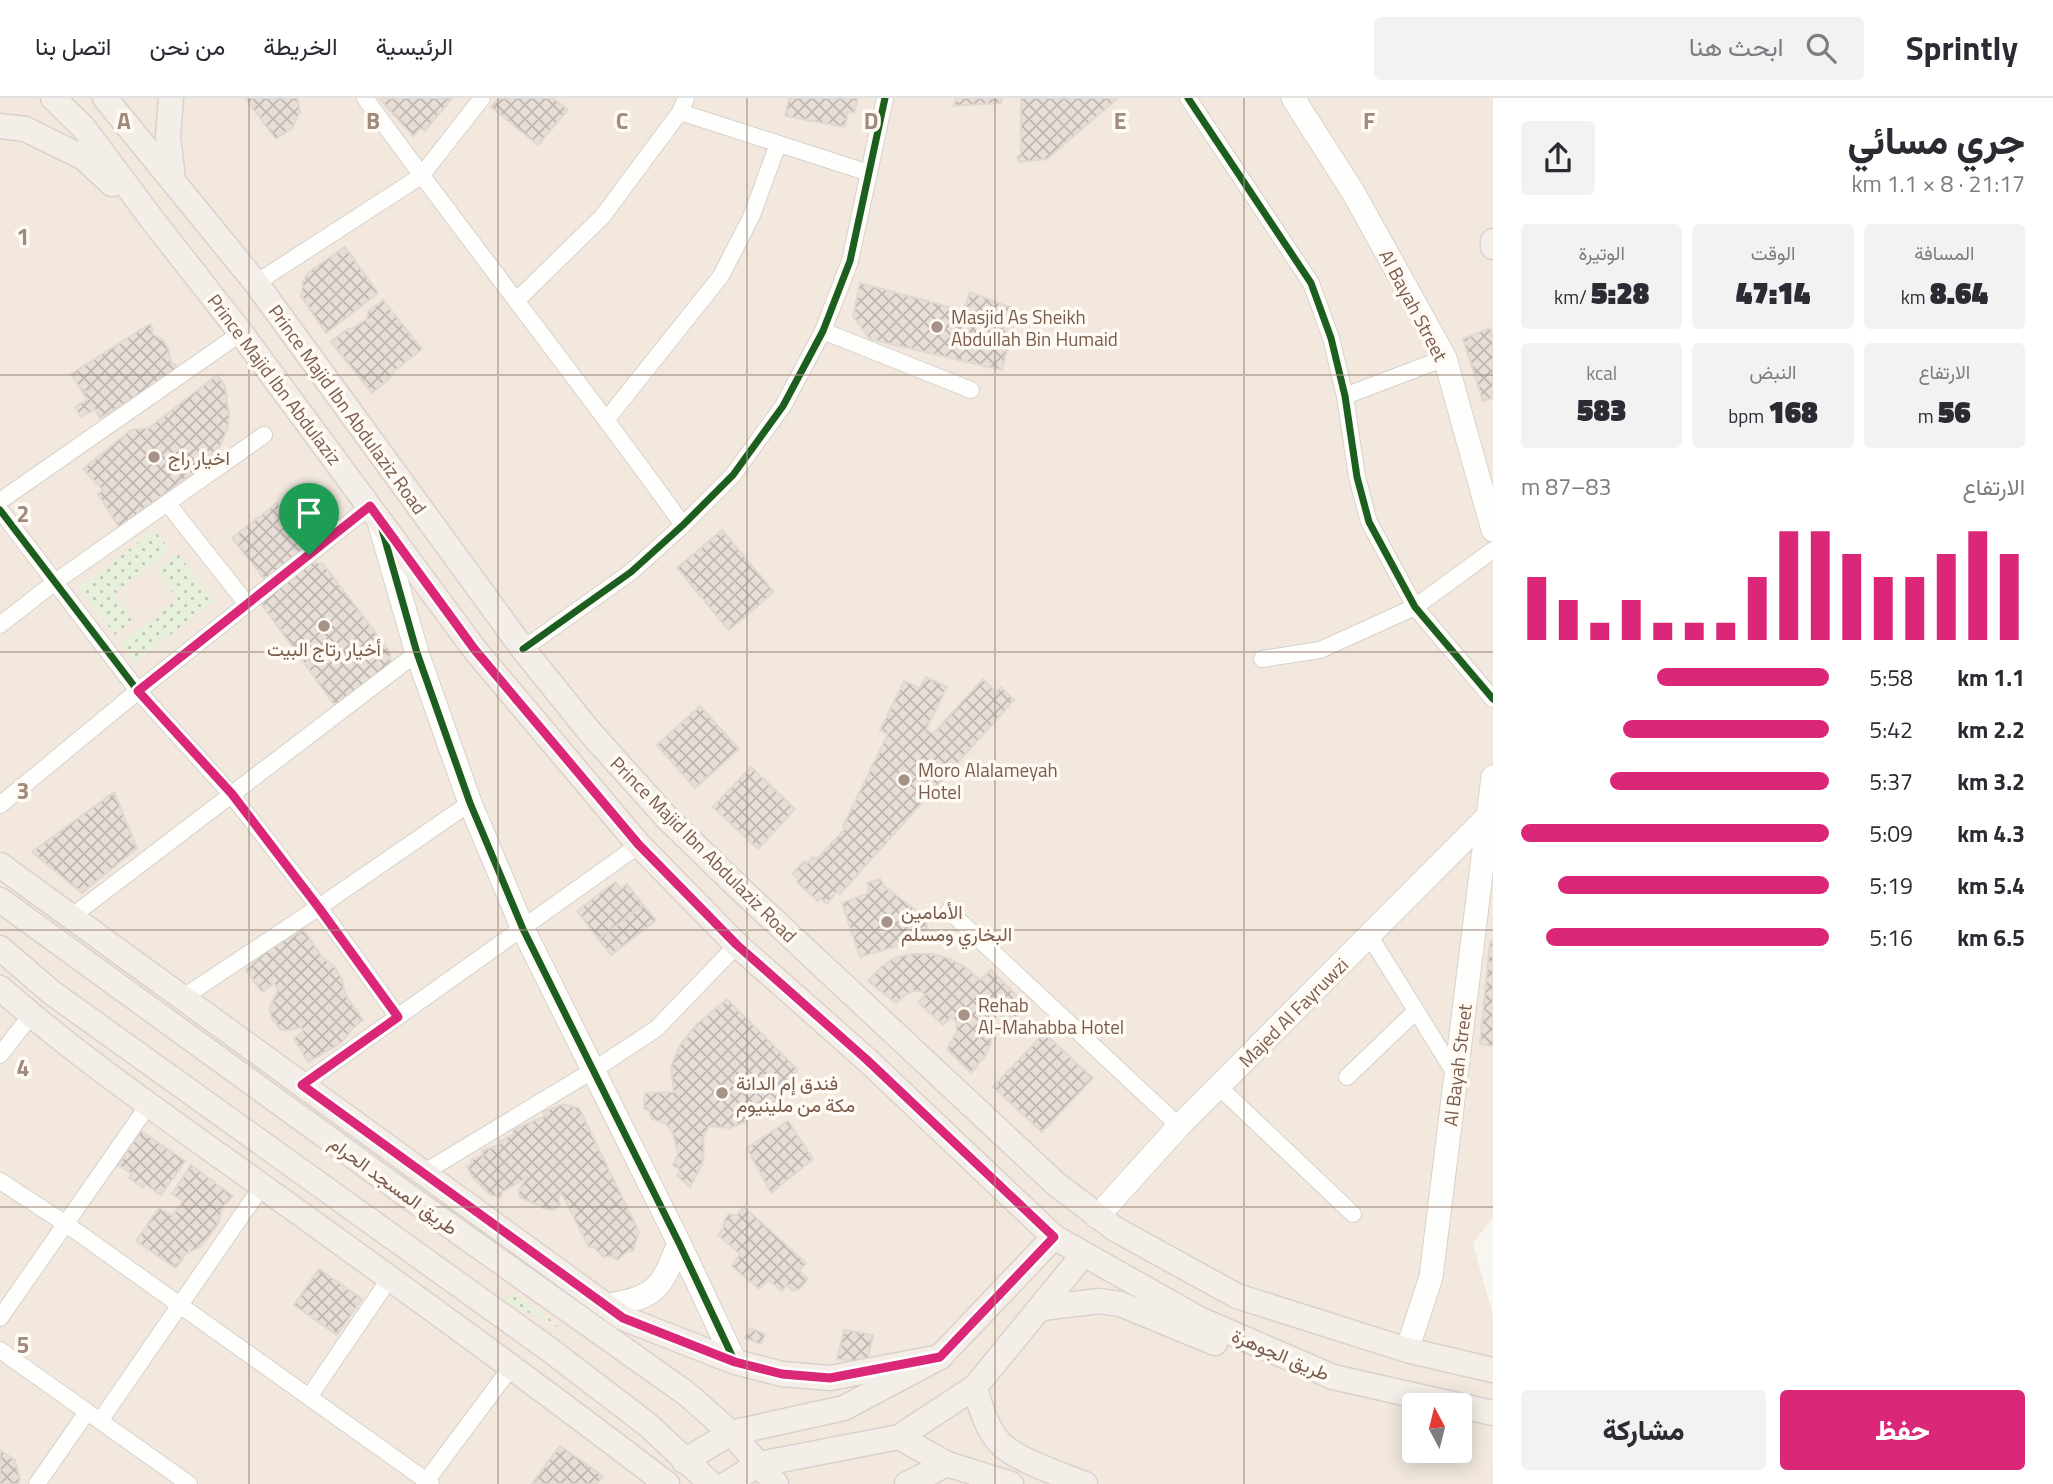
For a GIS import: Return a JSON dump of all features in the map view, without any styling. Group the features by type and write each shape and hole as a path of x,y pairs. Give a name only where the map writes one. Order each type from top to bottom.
{"main road":[{"name":"Prince Majid Ibn Abdulaziz","path":"53,98 83,127 242,333 475,650 639,845 737,945 866,1059 1054,1237 1084,1254"},
{"name":"Prince Majid Ibn Abdulaziz Road","path":"105,98 256,282 523,649 589,731 667,817 892,1032 1055,1183 1097,1217 1237,1296 1407,1350"},
{"path":"171,98 168,137 173,179"},
{"path":"0,126 25,129 83,158 154,222"},
{"path":"1493,241 1493,247"},
{"path":"0,865 623,1318 735,1362 782,1374 830,1378 940,1357"},
{"name":"طريق المسجد الحرام","path":"0,900 687,1394 731,1433 776,1484"},
{"path":"0,948 51,992 550,1350 648,1425 711,1484"},
{"path":"0,988 31,1015 149,1104 512,1366 667,1484"},
{"path":"866,1059 892,1032"},
{"path":"302,1119 311,1091"},
{"path":"684,1461 731,1433 845,1408 940,1357 1054,1237"},
{"path":"727,1484 759,1464 899,1437 975,1387 1084,1254"},
{"name":"طريق الجوهرة","path":"1084,1254 1199,1319 1333,1377 1493,1413"},
{"path":"1042,1308 1099,1301 1120,1304 1213,1342 1274,1352"},
{"path":"1407,1350 1493,1370"},
{"path":"975,1387 983,1416 1000,1443 1039,1466 1085,1484"},
{"path":"899,1437 947,1464 1011,1484"},
{"path":"906,1484 947,1464"}],"street":[{"path":"365,98 421,176 607,419 683,525"},
{"path":"256,282 421,176 482,98"},
{"path":"523,649 631,572 683,525 733,475 776,416 823,331 850,261 885,98"},
{"path":"1188,98 1311,283 1331,338 1345,396 1357,477 1369,522 1415,607 1493,699"},
{"name":"Al Bayah Street","path":"1293,98 1353,192 1445,358 1493,530"},
{"path":"516,301 601,217 683,105 778,144 869,173"},
{"path":"607,419 720,276 752,215 778,144"},
{"path":"823,331 971,390"},
{"path":"0,501 242,333"},
{"path":"1345,396 1445,358"},
{"path":"0,625 55,582 264,435"},
{"path":"168,504 247,604"},
{"path":"0,510 138,691 232,794 398,1017"},
{"path":"0,805 247,604 374,510 417,653 470,803 523,929 735,1362"},
{"path":"1262,659 1320,650 1415,607 1493,550"},
{"path":"71,917 417,653"},
{"name":"Al Bayah Street","path":"1407,1350 1431,1277 1491,812 1493,777"},
{"path":"182,998 319,908 470,803"},
{"name":"Majed Al Fayruwzi","path":"1097,1217 1180,1126 1491,812"},
{"path":"311,1091 398,1017 639,845"},
{"path":"949,911 1180,1126"},
{"path":"1369,935 1456,1074"},
{"path":"423,1173 656,1029 737,945"},
{"path":"1347,1077 1416,1011"},
{"path":"0,1055 31,1015"},
{"path":"1219,1087 1353,1214"},
{"path":"0,1318 149,1104"},
{"path":"0,1181 66,1224 427,1483 512,1366"},
{"path":"37,1484 94,1416 179,1306 262,1186"},
{"path":"606,1306 638,1300 663,1282 679,1243"},
{"path":"309,1398 390,1278"},
{"path":"0,1350 190,1484"}],"shaded area":[{"path":"0,98 1493,98 1493,1217 1473,1244 1493,1315 1493,1484 0,1484"}],"green space":[{"path":"154,530 170,550 114,594 134,620 115,635 79,588"},
{"path":"178,554 214,601 135,662 121,643 178,599 156,571"},
{"path":"512,1292 565,1330 505,1301"}],"building":[{"path":"245,98 297,98 300,111 292,128 276,139"},
{"path":"379,98 452,98 425,131 421,128 413,136"},
{"path":"499,98 553,98 568,110 538,145 491,107"},
{"path":"789,98 858,98 854,113 848,112 845,127 785,116"},
{"path":"956,98 1002,98 1001,103 954,106"},
{"path":"1021,98 1118,98 1047,159 1019,162 1017,157 1021,154"},
{"path":"345,247 378,293 326,333 301,296 303,281 309,272"},
{"name":"Masjid As Sheikh Abdullah Bin Humaid","path":"860,283 964,311 970,292 1017,310 1002,370 870,339 853,316"},
{"path":"383,300 422,349 372,393 331,342 349,328 352,329 367,319 368,312"},
{"path":"150,324 152,334 163,340 168,348 171,363 176,365 176,372 100,418 95,409 81,417 75,407 87,400 83,394 93,388 83,393 71,374"},
{"path":"1490,328 1493,336 1493,398 1483,401 1463,339"},
{"name":"اخيار راج","path":"217,375 225,386 229,416 228,427 220,446 200,468 119,527 98,494 103,490 83,469 131,430 149,428"},
{"path":"277,503 311,546 266,581 232,538"},
{"path":"722,530 774,592 729,630 677,568"},
{"name":"أخيار رتاج البيت","path":"311,562 323,564 390,652 391,668 336,707 258,599"},
{"name":"Moro Alalameyah Hotel","path":"926,677 947,687 926,729 933,734 983,679 996,692 1001,687 1014,700 840,894 837,891 827,904 820,898 818,901 792,874 804,861 807,863 813,857 817,859 845,829 843,826 888,734 880,730 904,681 920,688"},
{"path":"700,706 739,749 695,788 657,745"},
{"path":"751,767 795,809 758,849 713,807"},
{"path":"114,792 137,848 82,893 32,852"},
{"name":"الأمامين البخاري ومسلم","path":"880,879 885,887 925,917 927,927 918,940 860,957 842,903 869,893 867,883"},
{"path":"615,882 621,889 627,884 643,905 599,939 577,911"},
{"path":"643,905 656,920 611,955 599,939"},
{"path":"303,929 322,957 334,966 342,979 345,994 363,1020 341,1043 308,1062 294,1038 303,1032 301,1027 281,1030 273,1020 269,1009 278,990 274,983 262,992 246,970 269,948"},
{"path":"1493,940 1493,1046 1480,1044 1490,941"},
{"name":"Rehab Al-Mahabba Hotel","path":"932,954 950,959 980,980 991,970 1027,1006 1010,1025 998,1013 994,1017 991,1042 985,1056 971,1073 947,1049 957,1031 956,1021 951,1017 943,1025 918,1002 925,995 921,991 913,991 896,1003 868,981 894,958"},
{"name":"فندق إم الدانة مكة من ملينيوم","path":"727,999 798,1070 778,1098 761,1115 730,1128 709,1126 703,1137 702,1165 690,1187 677,1176 680,1170 673,1165 678,1154 673,1133 665,1123 652,1119 649,1111 644,1108 645,1093 674,1092 671,1067 680,1045 697,1024"},
{"path":"1044,1033 1093,1078 1042,1132 993,1087"},
{"path":"563,1104 579,1108 639,1232 633,1251 628,1251 617,1260 612,1256 603,1257 594,1247 589,1247 561,1192 558,1198 560,1205 554,1210 520,1197 519,1191 526,1178 502,1192 501,1197 491,1195 472,1177 467,1166 472,1164 471,1160 483,1155 482,1151 499,1145 500,1141 514,1134 513,1130 545,1116 543,1112"},
{"path":"788,1121 813,1159 771,1193 747,1148"},
{"path":"141,1131 185,1161 161,1195 145,1184 143,1188 129,1178 132,1174 118,1165"},
{"path":"191,1165 233,1196 223,1206 218,1224 200,1247 186,1253 176,1268 136,1241 159,1208 172,1216 183,1201 172,1194"},
{"path":"744,1207 806,1263 799,1271 807,1278 799,1289 792,1291 787,1284 782,1291 768,1280 759,1289 732,1266 740,1254 718,1235 729,1214 737,1215"},
{"path":"319,1269 362,1299 337,1335 294,1305"},
{"path":"750,1328 765,1334 761,1344 745,1338"},
{"path":"844,1330 873,1335 867,1362 837,1359"},
{"path":"560,1446 603,1476 597,1484 532,1484"},
{"path":"0,1450 15,1460 20,1480 18,1484 0,1484"}],"cycle path":[{"path":"523,649 631,572 683,525 733,475 783,406 823,331 850,261 885,98"},
{"path":"1188,98 1311,283 1331,338 1345,396 1357,477 1369,522 1415,607 1493,699"},
{"path":"0,510 138,691 231,794 319,907 398,1017"},
{"path":"378,515 417,653 470,803 523,929 735,1362"}],"place":[{"name":"Masjid As Sheikh Abdullah Bin Humaid","path":"937,327"},
{"name":"اخيار راج","path":"154,457"},
{"name":"أخيار رتاج البيت","path":"324,626"},
{"name":"Moro Alalameyah Hotel","path":"904,780"},
{"name":"الأمامين البخاري ومسلم","path":"887,922"},
{"name":"Rehab Al-Mahabba Hotel","path":"964,1015"},
{"name":"فندق إم الدانة مكة من ملينيوم","path":"722,1093"}],"route":[{"path":"370,506 475,650 639,845 737,945 866,1059 1054,1237 940,1357 830,1378 782,1374 735,1362 623,1318 302,1085 398,1017 232,794 138,691 309,555 370,506"}]}
